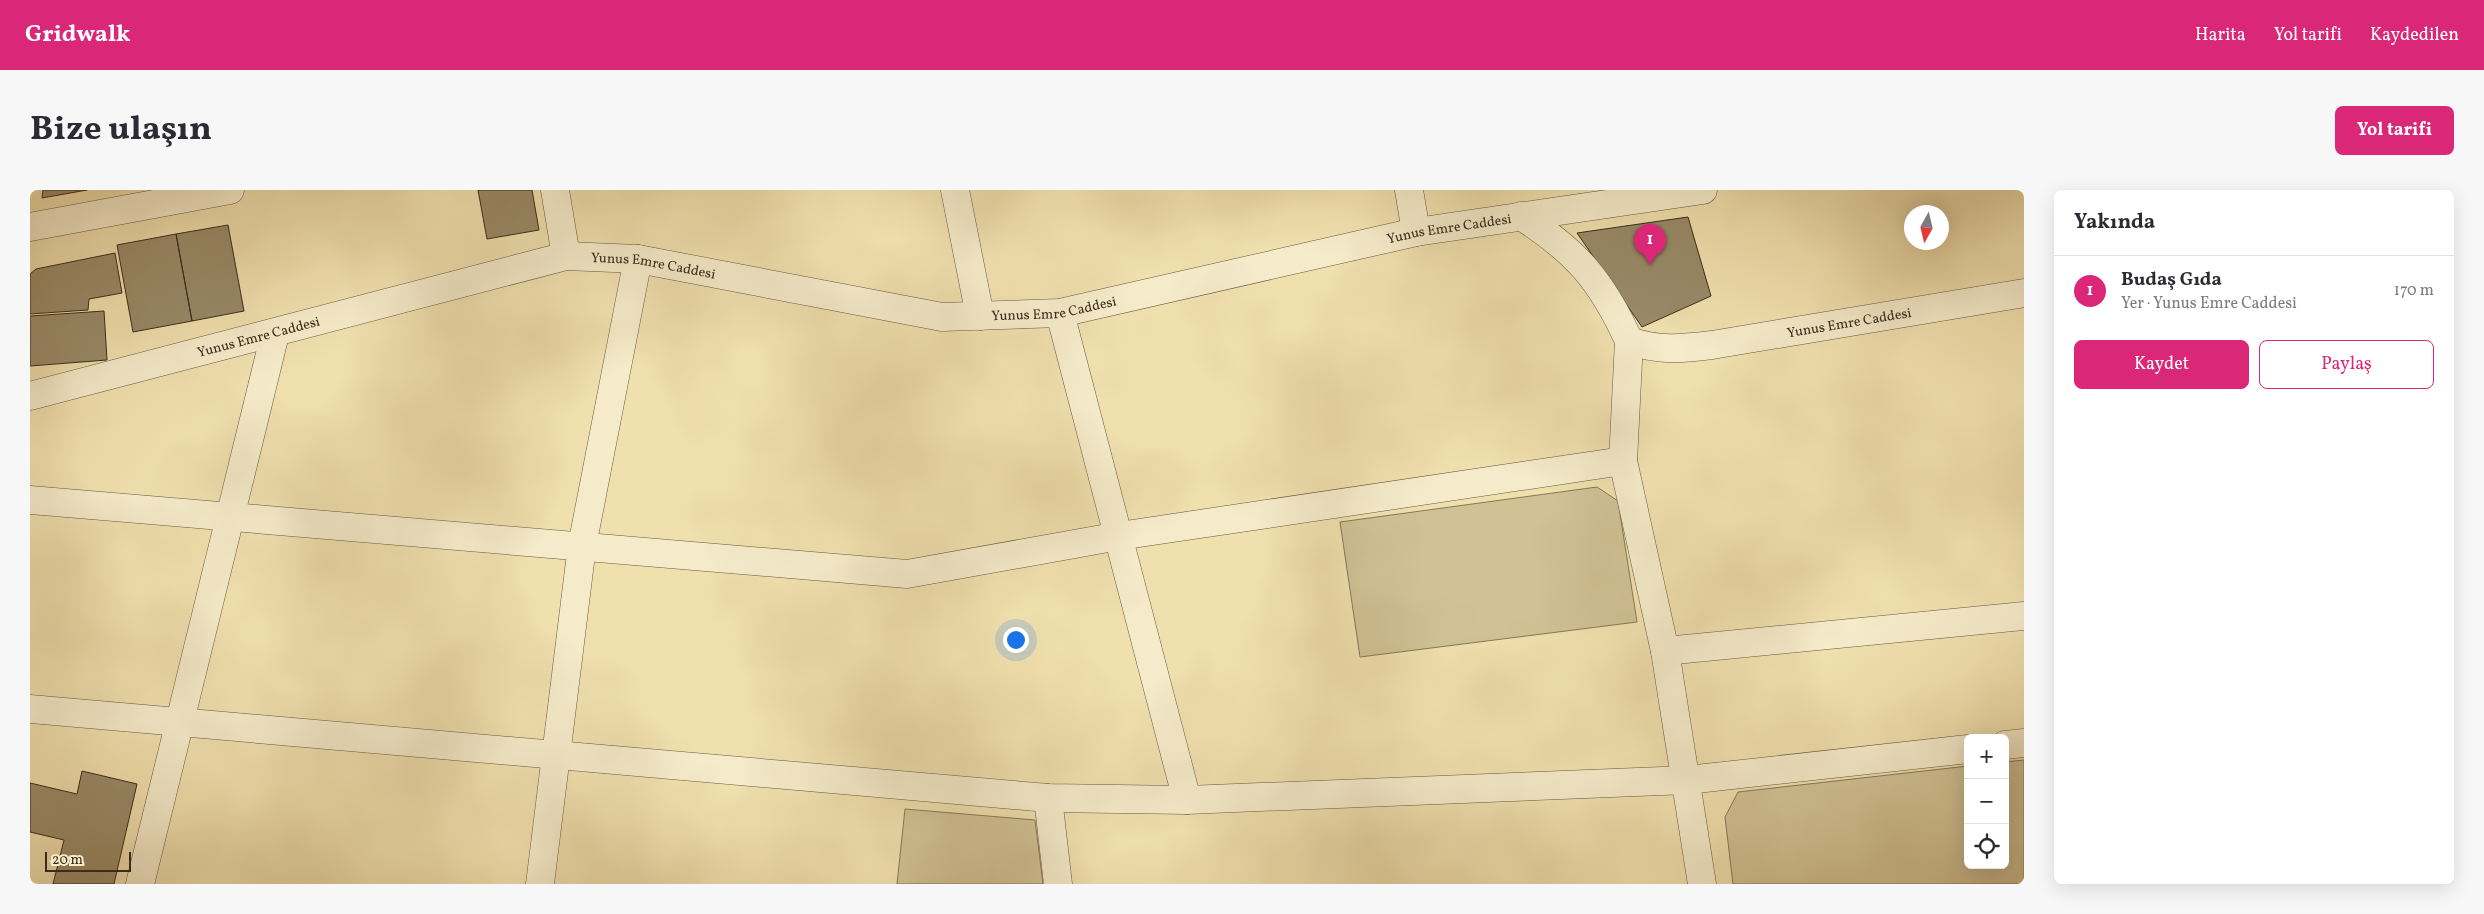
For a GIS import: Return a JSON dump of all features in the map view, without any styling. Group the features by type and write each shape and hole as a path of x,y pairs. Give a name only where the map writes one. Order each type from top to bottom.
{"street":[{"path":"30,227 230,190"},
{"path":"555,190 566,256"},
{"path":"955,190 980,316"},
{"path":"1409,190 1416,232"},
{"path":"1521,216 1704,190"},
{"name":"Yunus Emre Caddesi","path":"30,396 274,334 566,256 638,260 942,317 980,316 1060,312 1416,232 1521,216 1553,237 1578,260 1600,286 1629,341 1654,349 1681,349 1869,320 2024,293"},
{"path":"540,884 582,546 638,260"},
{"path":"1060,312 1187,800"},
{"path":"140,884 274,334"},
{"path":"1629,341 1623,461 1665,651 1702,884"},
{"path":"30,500 906,574 1118,536 1623,461"},
{"path":"1665,651 2024,616"},
{"path":"30,709 1048,798 1187,800 1687,780 1964,749"},
{"path":"2009,745 2024,743"},
{"path":"1048,798 1058,884"}],"shaded area":[{"path":"1597,487 1618,501 1637,622 1360,657 1340,522"},
{"path":"2024,760 2024,884 1733,884 1725,817 1738,792 1964,766 1964,869 2009,869 2009,762"},
{"path":"905,809 1035,820 1043,884 897,884"}],"building":[{"path":"43,190 87,190 42,198"},
{"path":"478,190 532,190 539,230 487,239"},
{"path":"1688,217 1711,296 1642,327 1577,233"},
{"path":"228,225 244,311 192,321 176,234"},
{"path":"176,234 192,321 133,332 117,245"},
{"path":"115,253 122,293 89,299 88,310 30,314 30,274 36,269"},
{"path":"104,311 107,360 30,366 30,316"},
{"path":"82,771 137,784 114,884 53,884 64,840 30,832 30,783 77,794"}],"place":[{"name":"Budaş Gıda","path":"1650,265"}]}
